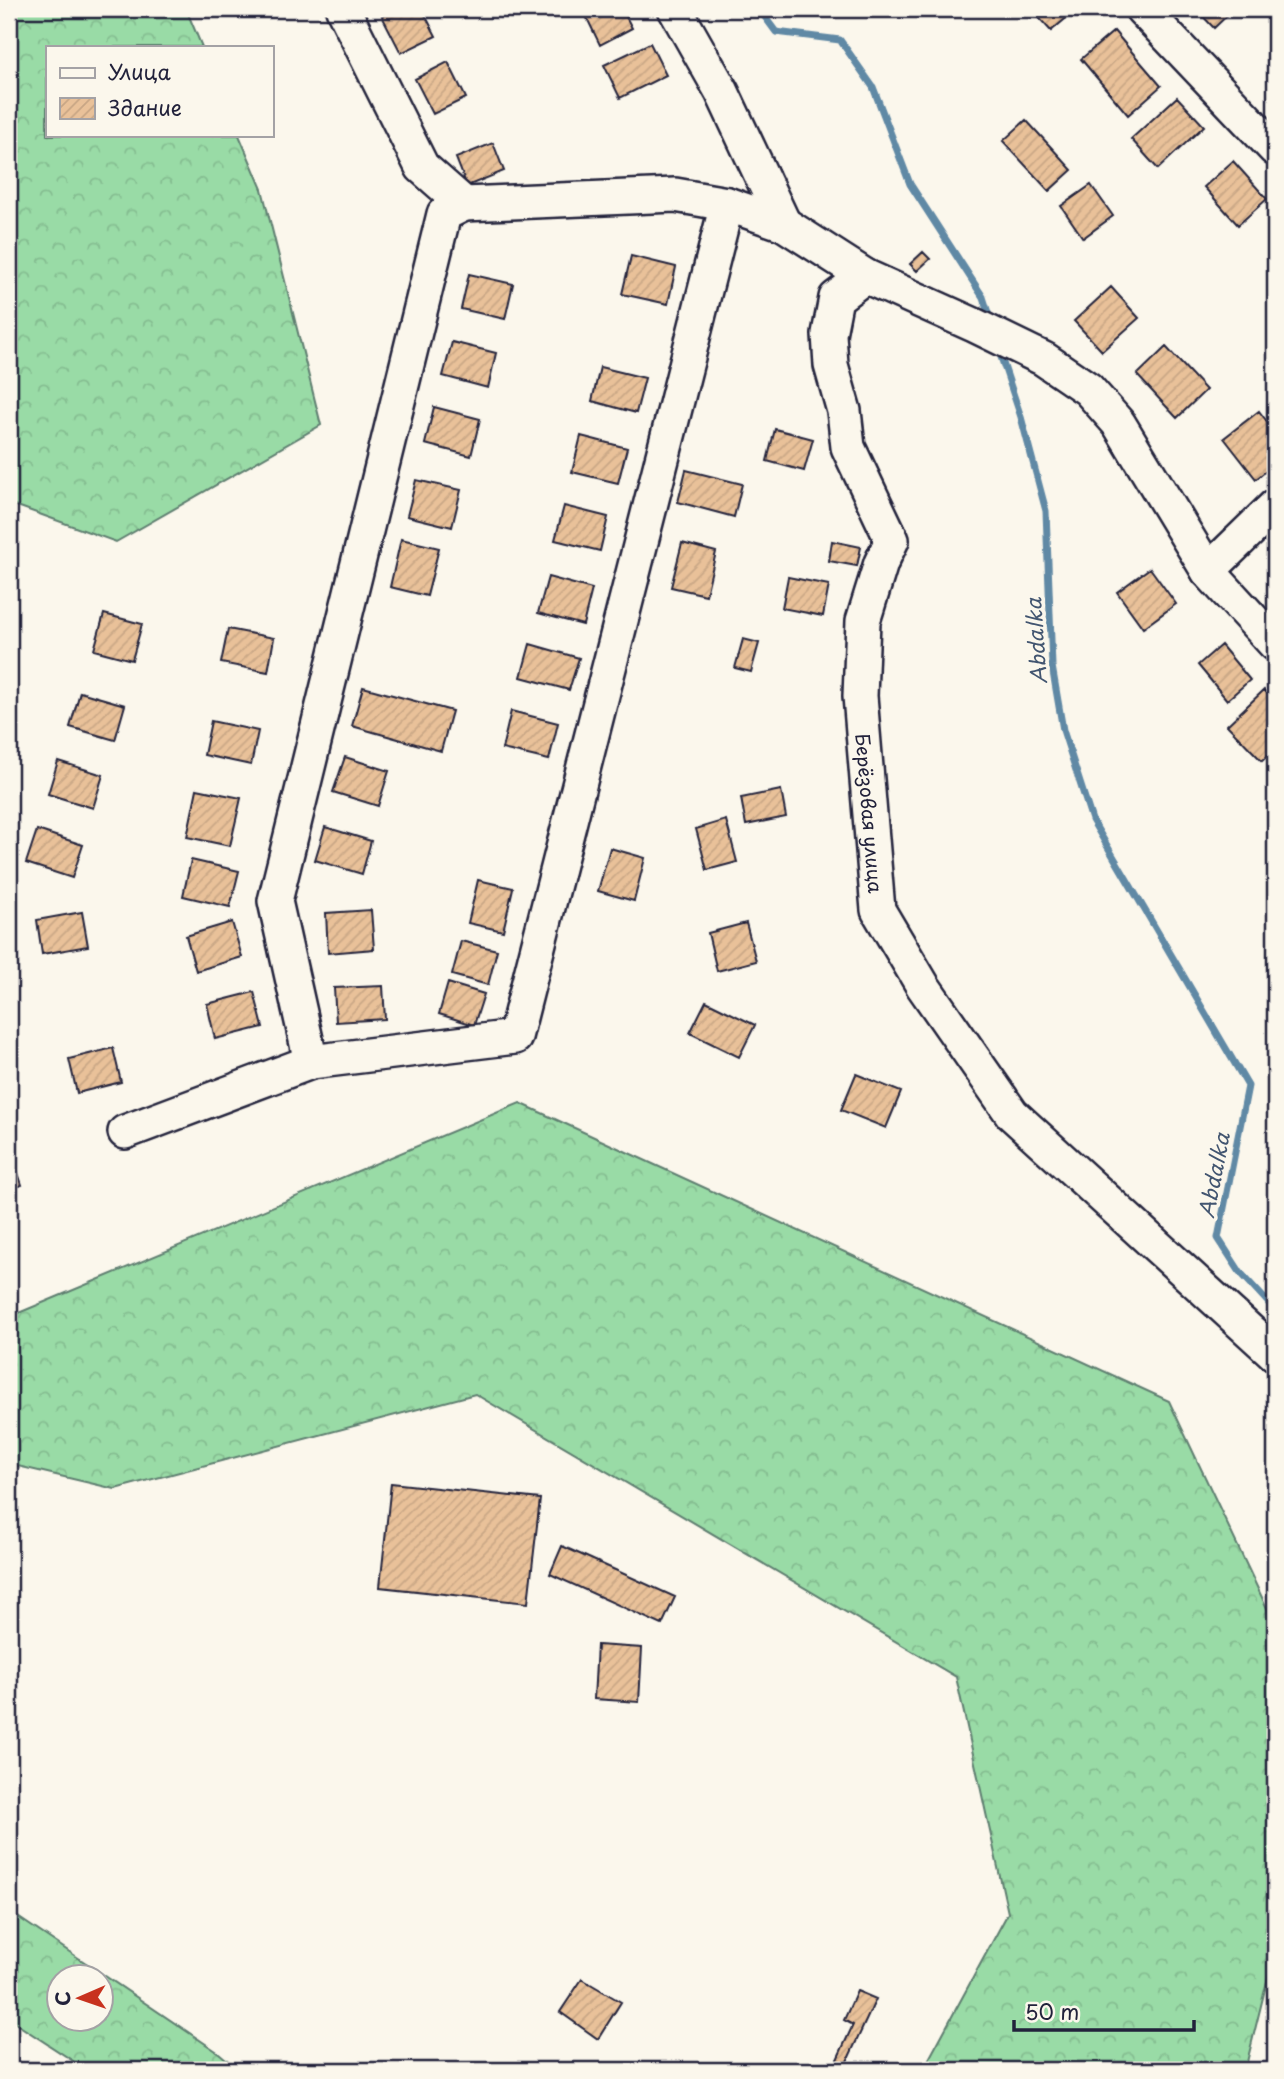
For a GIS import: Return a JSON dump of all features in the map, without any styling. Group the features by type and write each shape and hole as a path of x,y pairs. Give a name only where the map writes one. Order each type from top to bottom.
{"street":[{"path":"343,9 422,167 464,204"},
{"path":"675,9 722,92 784,224"},
{"path":"1142,9 1275,149"},
{"path":"311,1062 275,901 444,214 464,204 675,195 727,204 784,224 865,276 1044,359 1088,389 1119,424 1208,571 1275,644"},
{"path":"125,1132 311,1062 515,1037 727,204"},
{"name":"Берёзовая улица","path":"865,276 836,298 829,334 831,366 844,411 848,447 892,540 881,563 863,621 860,696 878,910 923,986 1012,1114 1275,1354"},
{"path":"1208,571 1275,506"}],"green space":[{"path":"9,9 186,9 202,46 46,46 46,136 239,136 262,189 321,425 116,542 9,503"},
{"path":"520,1103 1169,1401 1275,1625 1275,1949 1245,2070 923,2070 1008,1913 956,1677 475,1394 115,1489 9,1464 9,1317"},
{"path":"9,1911 87,1964 46,1964 46,2034 116,2034 116,1983 219,2053 239,2070 87,2070 9,2019"}],"building":[{"path":"396,9 422,9 436,36 401,53 382,16"},
{"path":"591,9 622,9 632,28 600,45 584,12"},
{"path":"1031,9 1077,9 1051,31"},
{"path":"1196,9 1234,9 1214,28"},
{"path":"1114,31 1161,86 1128,115 1081,59"},
{"path":"650,43 666,75 620,98 604,65"},
{"path":"448,62 466,98 433,114 415,79"},
{"path":"1177,97 1204,126 1158,169 1131,139"},
{"path":"1026,120 1072,170 1049,191 1003,141"},
{"path":"493,143 504,171 467,186 456,158"},
{"path":"1233,161 1267,199 1238,225 1204,187"},
{"path":"1091,185 1113,216 1083,238 1061,206"},
{"path":"923,252 930,259 917,271 910,264"},
{"path":"631,256 676,267 668,304 622,294"},
{"path":"469,274 513,284 505,319 461,309"},
{"path":"1111,287 1139,318 1102,351 1074,321"},
{"path":"452,342 496,353 488,388 443,376"},
{"path":"1166,347 1206,390 1177,418 1137,375"},
{"path":"600,367 645,378 636,413 592,401"},
{"path":"434,407 480,419 471,456 425,444"},
{"path":"1259,411 1275,432 1275,464 1256,479 1224,438"},
{"path":"775,429 813,439 804,471 767,461"},
{"path":"581,436 627,448 618,483 572,472"},
{"path":"686,470 742,484 734,517 678,502"},
{"path":"416,480 461,490 452,527 407,516"},
{"path":"564,506 608,517 600,551 555,540"},
{"path":"401,539 439,548 427,596 390,587"},
{"path":"832,541 861,547 857,566 829,561"},
{"path":"682,543 716,552 706,595 671,587"},
{"path":"1150,568 1176,604 1143,628 1117,592"},
{"path":"548,577 592,589 583,625 538,613"},
{"path":"788,577 829,585 823,616 782,608"},
{"path":"104,614 142,624 132,660 94,650"},
{"path":"228,629 274,638 268,672 221,663"},
{"path":"743,639 759,643 751,672 735,668"},
{"path":"530,644 579,658 569,690 521,677"},
{"path":"1221,645 1250,680 1227,700 1198,665"},
{"path":"363,687 452,711 441,751 352,726"},
{"path":"1264,690 1275,701 1275,749 1262,761 1227,725"},
{"path":"80,692 125,705 115,740 70,727"},
{"path":"511,711 558,723 549,760 502,749"},
{"path":"211,721 258,731 251,765 204,755"},
{"path":"345,757 389,771 378,806 333,792"},
{"path":"58,761 103,775 93,808 48,794"},
{"path":"197,789 241,798 230,846 187,837"},
{"path":"781,790 786,817 746,825 741,798"},
{"path":"726,820 737,862 707,870 696,829"},
{"path":"325,827 371,841 362,874 315,860"},
{"path":"37,830 83,845 72,878 26,863"},
{"path":"610,848 645,858 634,901 598,891"},
{"path":"191,860 239,871 230,907 183,896"},
{"path":"478,880 513,888 503,931 468,923"},
{"path":"371,910 374,949 328,953 326,913"},
{"path":"82,912 88,946 42,954 37,920"},
{"path":"232,922 242,957 196,971 186,936"},
{"path":"746,923 756,961 717,971 708,933"},
{"path":"461,941 497,950 488,985 452,975"},
{"path":"448,983 484,994 474,1025 439,1014"},
{"path":"383,986 385,1019 336,1022 334,988"},
{"path":"254,992 263,1027 215,1039 207,1004"},
{"path":"706,1001 755,1025 739,1057 690,1033"},
{"path":"113,1048 121,1082 77,1093 69,1059"},
{"path":"856,1074 901,1092 886,1128 841,1110"},
{"path":"17,1170 22,1185 9,1190 9,1173"},
{"path":"391,1483 540,1499 528,1603 380,1587"},
{"path":"562,1546 675,1597 662,1625 550,1574"},
{"path":"597,1645 642,1648 639,1702 594,1699"},
{"path":"582,1979 621,2002 598,2039 560,2012"},
{"path":"857,1991 876,1999 843,2070 834,2066 853,2025 844,2020"}],"waterway":[{"name":"Abdalka","path":"759,9 776,32 840,40 873,87 910,184 983,297 991,322"},
{"name":"Abdalka","path":"999,351 1021,417 1046,511 1052,666 1063,730 1092,820 1248,1086 1218,1238 1240,1272 1275,1310"}]}
